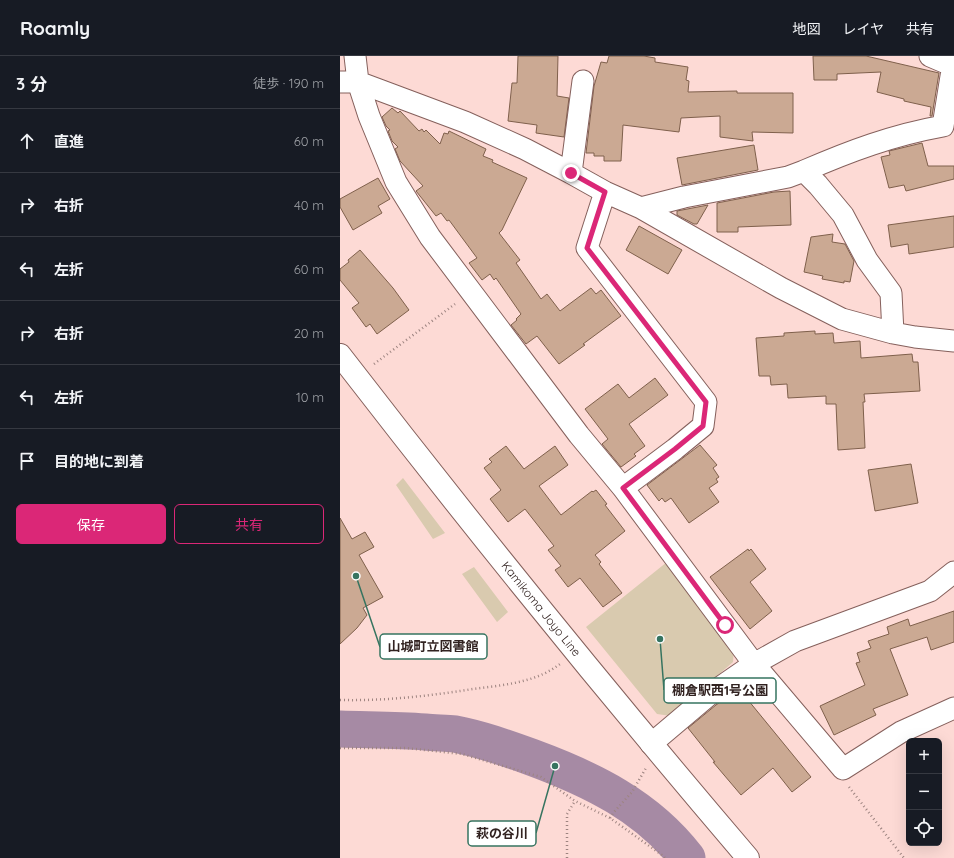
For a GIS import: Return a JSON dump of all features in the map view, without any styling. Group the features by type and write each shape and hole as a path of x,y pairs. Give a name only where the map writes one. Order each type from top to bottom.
{"main road":[{"name":"Kamikoma Joyo Line","path":"340,355 485,540 654,748 748,858"}],"street":[{"path":"355,56 349,82 369,116 396,182 430,238 579,435 623,488 754,664 843,769 901,732 954,708"},
{"path":"641,208 684,197 788,177 871,144 914,131 943,126 946,61"},
{"path":"571,173 583,81"},
{"path":"349,82 465,122 525,149 605,192 641,208 781,288 842,319 892,333 954,341"},
{"path":"804,171 818,185 843,216 867,260 891,292 892,333"},
{"path":"605,192 587,248 706,402 703,426 623,488"},
{"path":"654,748 710,695 754,664 795,641 930,592 954,572"}],"path":[{"path":"372,366 471,292"},
{"path":"340,700 370,700 434,695 524,682 554,669 576,652"},
{"path":"340,748 406,748 462,754 541,777 575,801 610,818 665,858"},
{"path":"610,818 632,792 654,748"},
{"path":"843,769 844,781 904,858"},
{"path":"567,858 567,814 575,801"}],"shaded area":[{"path":"403,478 445,533 433,539 396,485"},
{"path":"667,562 734,650 733,662 671,716 657,714 586,627"},
{"path":"474,567 508,612 497,622 462,574"}],"building":[{"path":"518,56 558,56 557,96 569,98 564,137 536,133 537,125 508,121 512,83 517,83"},
{"path":"609,56 644,56 655,58 655,62 688,67 686,80 689,81 688,92 737,91 737,93 793,93 793,133 752,132 753,141 720,137 720,116 681,118 679,132 623,125 621,161 604,161 604,156 594,156 594,153 586,153 594,86 601,62 607,63"},
{"path":"813,56 866,56 939,73 932,116 930,116 931,107 904,101 904,99 877,92 881,72 837,74 837,80 814,80"},
{"path":"392,108 398,113 400,111 419,131 422,129 424,132 426,130 440,144 444,133 448,134 449,131 486,149 483,156 493,160 492,162 527,178 502,230 499,233 520,260 516,263 541,299 547,294 560,311 591,288 596,294 601,290 621,316 559,364 537,336 526,344 511,325 521,314 496,278 494,280 490,274 482,280 469,263 477,258 449,220 447,221 441,213 436,216 416,191 423,186 400,161 395,149 398,147 392,141 388,131 390,130 386,126 382,117"},
{"path":"922,143 928,166 954,166 954,179 906,191 904,185 889,188 881,157 890,155 889,151"},
{"path":"754,145 758,170 682,185 677,158"},
{"path":"378,178 390,199 378,206 382,213 353,230 340,207 340,199"},
{"path":"790,191 791,225 738,227 738,232 717,232 717,203 774,192"},
{"path":"708,205 697,224 694,224 677,215 677,211"},
{"path":"954,216 954,247 909,254 908,244 891,247 888,225"},
{"path":"639,226 682,250 668,274 626,250"},
{"path":"833,234 832,242 845,244 854,261 850,282 844,281 844,283 822,279 823,276 804,272 811,237"},
{"path":"360,250 393,288 409,310 377,334 370,324 366,327 352,308 359,303 340,280 340,269"},
{"path":"815,331 815,334 833,333 834,343 860,341 861,358 912,354 913,362 918,362 920,391 864,394 865,448 838,450 836,404 826,404 826,396 788,398 787,384 771,385 770,376 759,376 756,338 784,336 784,333"},
{"path":"655,378 668,395 629,424 645,446 634,454 636,456 621,467 602,444 608,439 585,409 618,384 629,398"},
{"path":"700,445 717,465 713,468 719,477 716,479 718,482 709,488 719,502 689,523 671,498 665,502 662,498 659,501 647,485"},
{"path":"506,446 524,469 555,446 568,465 539,486 561,515 592,491 593,492 596,490 607,504 605,505 625,531 595,555 601,562 599,564 622,593 603,607 580,578 568,587 555,570 561,566 548,550 554,546 525,509 508,522 490,499 501,490 484,468 492,462 489,459"},
{"path":"911,464 918,503 875,511 868,470"},
{"path":"340,518 352,539 365,532 374,547 359,555 383,597 363,608 367,615 357,628 340,644"},
{"path":"748,549 749,551 751,549 766,569 750,582 772,611 750,629 710,577"},
{"path":"954,611 954,642 931,650 927,637 890,649 908,695 873,709 876,715 834,735 820,706 865,685 856,663 860,662 857,653 871,648 868,641 889,634 887,627 908,619 910,626"},
{"path":"739,689 811,777 792,792 773,768 741,795 713,762 715,762 688,728 716,705"}],"waterway":[{"path":"340,729 455,734 484,741 531,757 575,775 616,796 654,823 687,858"}],"place":[{"name":"山城町立図書館","path":"356,576"},
{"name":"棚倉駅西1号公園","path":"660,639"},
{"name":"萩の谷川","path":"555,766"}],"route":[{"path":"571,173 605,192 587,248 706,402 703,426 623,488 725,625"}]}
